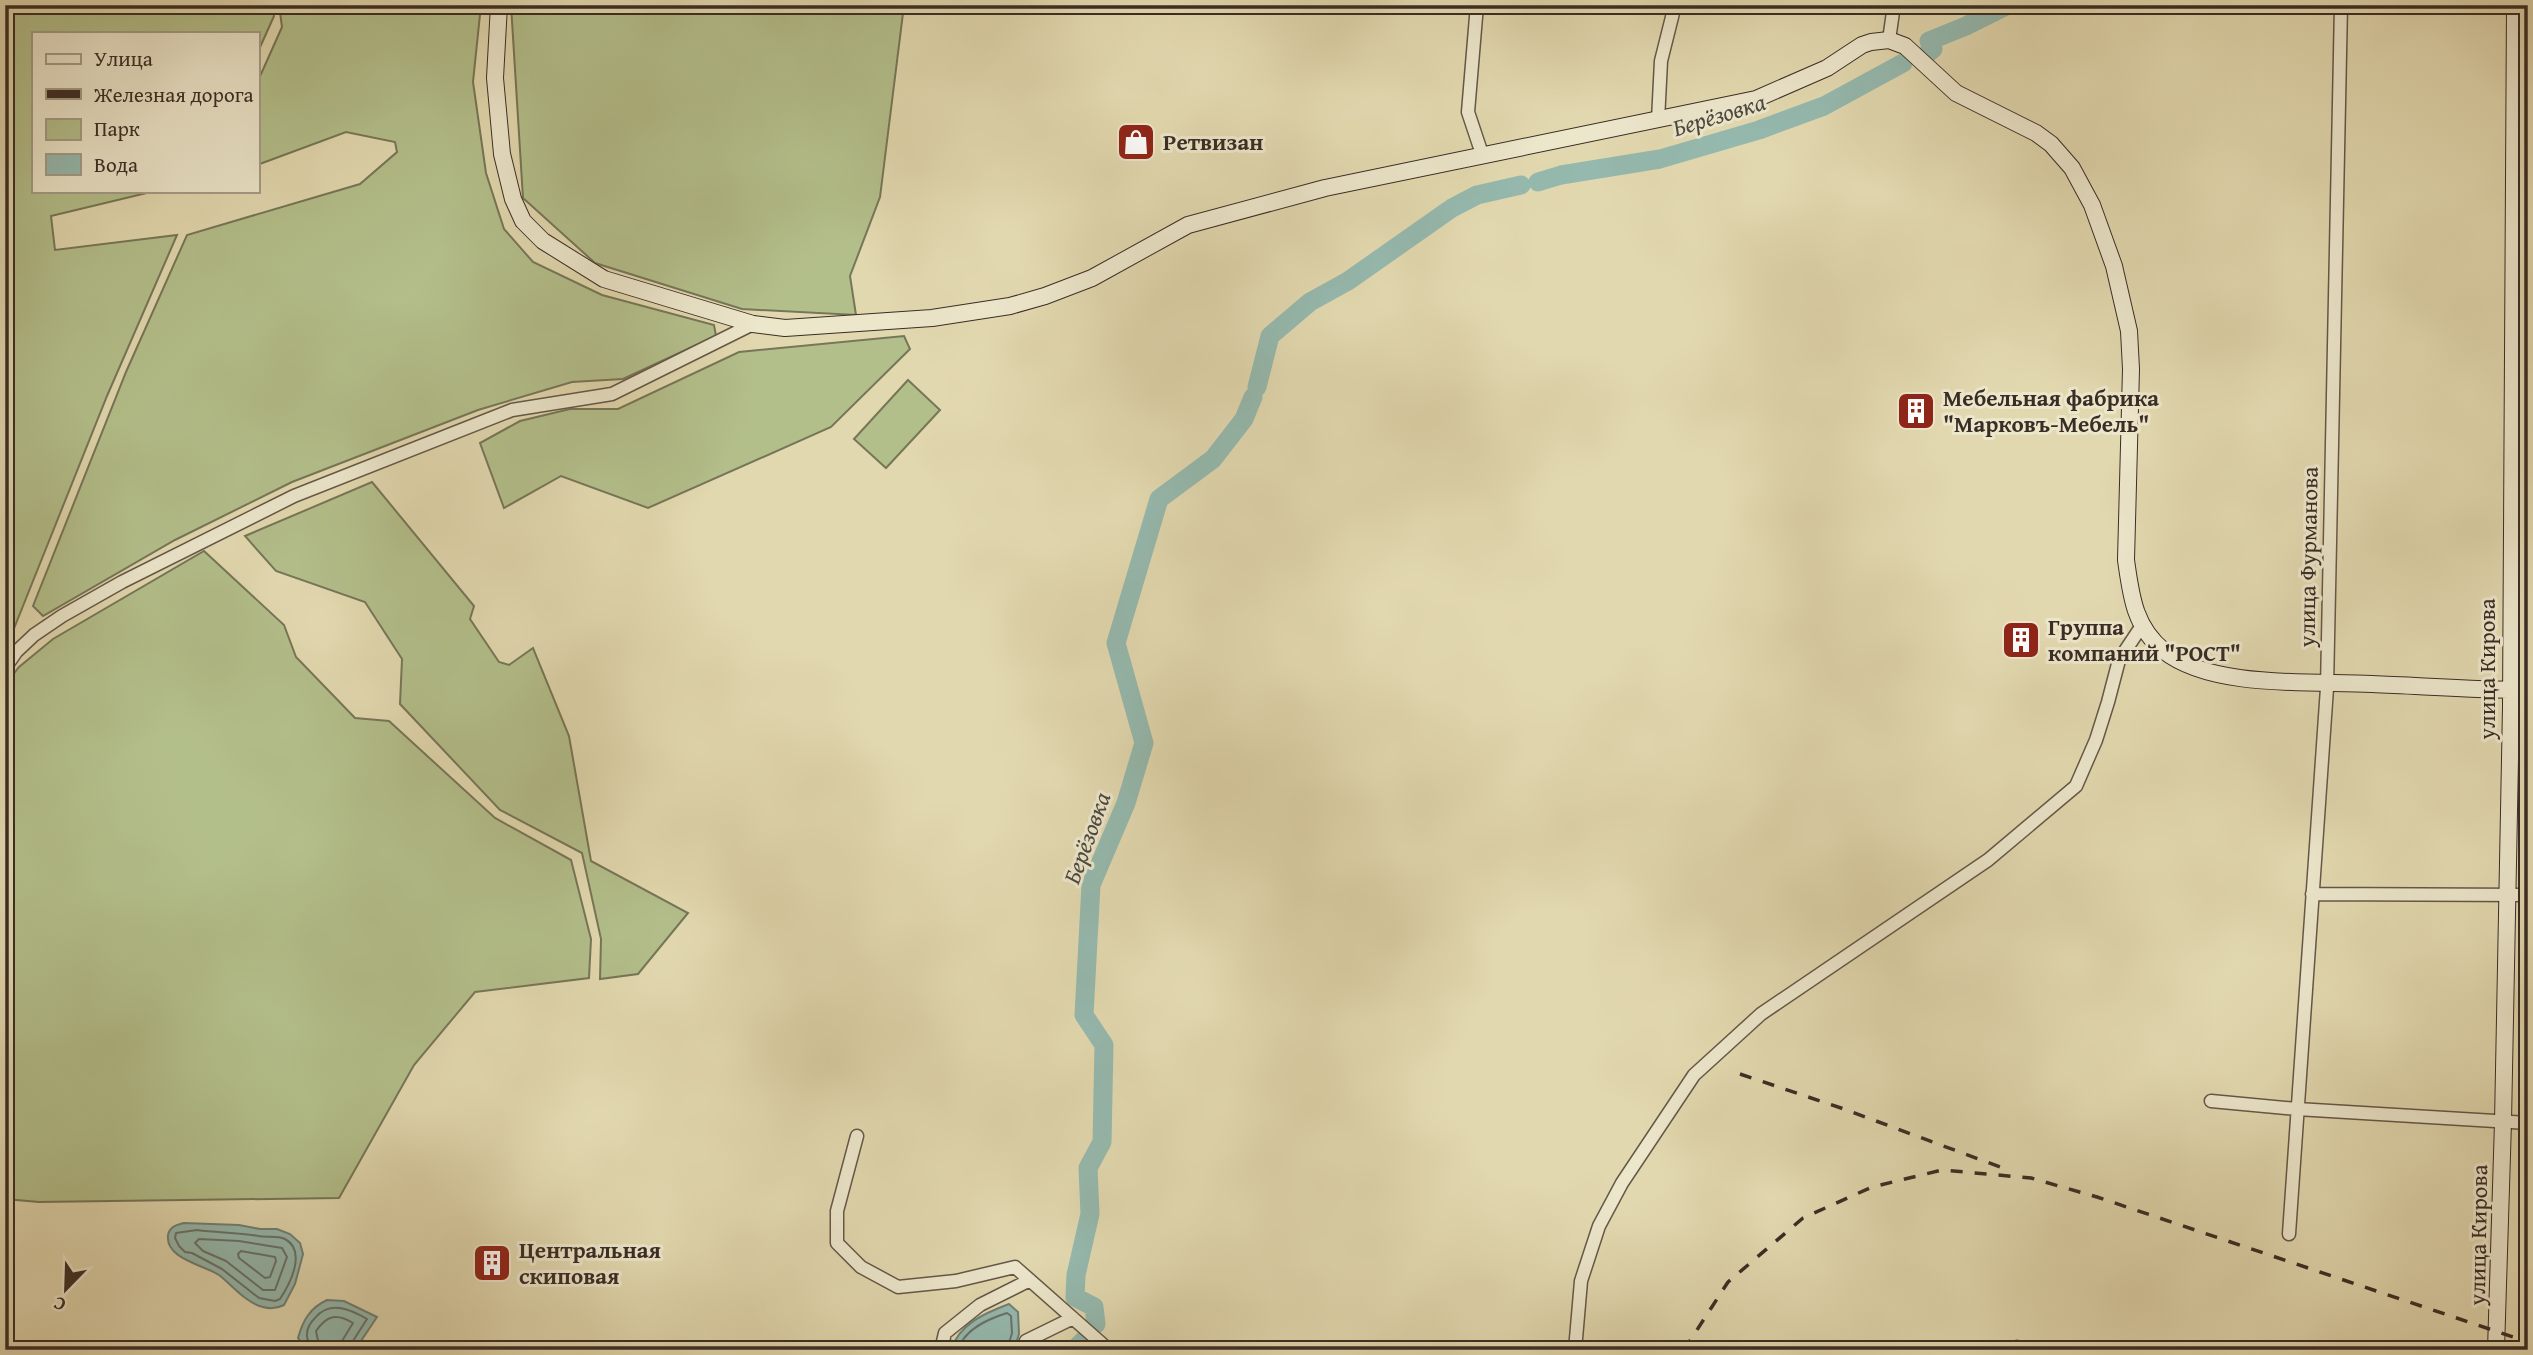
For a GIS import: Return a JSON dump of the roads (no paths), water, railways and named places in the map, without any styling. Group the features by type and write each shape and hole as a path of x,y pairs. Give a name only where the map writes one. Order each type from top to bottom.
{"street":[{"path":"499,5 495,78 502,154 513,199 523,222 543,241 604,279 753,324 785,328 932,318 1010,306 1092,278 1188,225 1325,188 1756,99 1827,68 1871,42 1889,40 1905,46 1956,93 2036,133 2051,144 2072,168 2092,205 2114,266 2129,331 2131,369 2126,560 2130,588 2141,627 2164,651 2200,670 2261,681 2528,690"},
{"path":"1477,5 1468,112 1482,154"},
{"path":"1658,120 1661,61 1675,5"},
{"path":"1889,40 1894,5"},
{"name":"улица Фурманова","path":"2289,1234 2326,682 2342,5"},
{"name":"улица Кирова","path":"2496,1350 2503,1122 2510,690 2515,5"},
{"path":"5,667 34,635 62,616 122,582 295,496 512,410 612,394 753,324"},
{"path":"1574,1350 1581,1281 1599,1226 1622,1183 1694,1075 1761,1014 1988,860 2076,786 2104,715 2119,660 2141,627"},
{"path":"2312,894 2528,895"},
{"path":"2211,1101 2297,1110 2528,1123"},
{"path":"857,1136 837,1211 837,1243 861,1267 898,1287 956,1280 1015,1267 1109,1350"},
{"path":"941,1350 945,1333 979,1305 1030,1280"},
{"path":"1022,1350 1026,1341 1073,1318"}],"water":[{"path":"176,1225 239,1225 277,1229 290,1234 300,1243 303,1254 295,1284 284,1305 266,1308 257,1305 219,1275 179,1256 169,1243 168,1235"},
{"path":"327,1300 344,1301 377,1317 355,1350 307,1350 298,1338 308,1315"},
{"path":"1009,1304 1018,1312 1019,1334 1014,1350 951,1350 967,1326"}],"waterway":[{"name":"Берёзовка","path":"1927,54 1933,49 1929,41 2008,5"},
{"name":"Берёзовка","path":"1538,182 1561,175 1660,159 1759,130 1824,106 1903,63"},
{"name":"Берёзовка","path":"1257,387 1270,336 1310,302 1348,281 1452,208 1477,195 1521,185"},
{"name":"Берёзовка","path":"1096,1324 1094,1307 1075,1297 1076,1275 1090,1214 1088,1168 1102,1142 1104,1045 1084,1015 1091,885 1126,803 1144,743 1116,643 1159,499 1213,459 1244,419 1253,397"},
{"name":"Берёзовка","path":"1074,1350 1084,1340"}],"railway":[{"path":"1740,1074 2011,1171"},
{"path":"1684,1350 1728,1282 1803,1218 1872,1187 1942,1170 2031,1178 2097,1197 2528,1342"}],"place":[{"name":"Ретвизан","path":"1136,142"},
{"name":"Мебельная фабрика \"Марковъ-Мебель\"","path":"1916,411"},
{"name":"Группа компаний \"РОСТ\"","path":"2021,640"},
{"name":"Центральная скиповая","path":"492,1263"}]}
